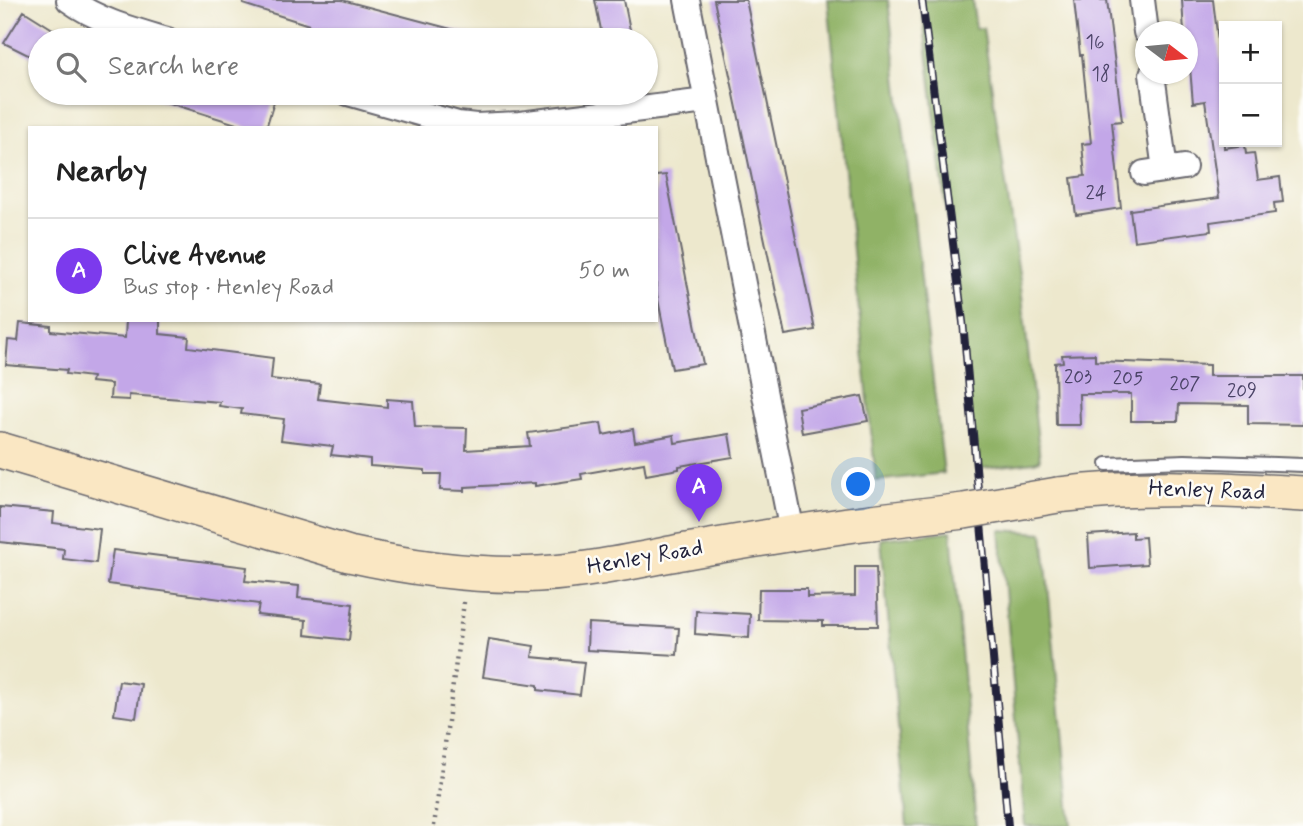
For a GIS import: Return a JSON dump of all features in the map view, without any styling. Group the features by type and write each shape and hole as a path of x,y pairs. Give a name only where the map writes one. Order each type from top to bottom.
{"street":[{"path":"69,0 80,8 129,28"},
{"path":"687,0 792,532"},
{"path":"1142,0 1145,21"},
{"path":"1153,84 1164,170"},
{"path":"391,105 458,124 476,126 520,124 706,101"},
{"name":"Henley Road","path":"0,450 349,554 407,566 468,573 540,574 586,569 792,532 964,511 1058,495 1147,475 1234,490 1303,494"}],"lane":[{"path":"1107,464 1147,475 1303,465"}],"path":[{"path":"434,826 468,573"}],"green space":[{"path":"828,0 888,0 944,473 876,481"},
{"path":"921,0 972,0 976,28 983,28 1021,287 1040,460 1034,462 977,469"},
{"path":"1000,530 1043,533 1071,826 1025,826"},
{"path":"951,531 976,826 907,826 881,539"}],"building":[{"path":"244,0 342,0 447,28 308,28 309,25 243,4"},
{"path":"595,0 624,0 630,28 601,28"},
{"path":"714,0 746,0 815,330 785,335"},
{"path":"1074,0 1107,0 1122,121 1112,122 1121,208 1076,215 1071,178 1085,176 1082,144 1091,143"},
{"path":"1182,0 1213,0 1219,50 1219,147 1245,147 1246,154 1254,153 1258,180 1280,177 1283,202 1274,203 1275,213 1210,222 1211,231 1134,241 1130,210 1219,198 1205,101 1193,103 1191,84 1198,84 1198,21 1183,21"},
{"path":"24,11 51,28 28,28 28,55 4,43"},
{"path":"176,105 273,105 267,126 243,126"},
{"path":"666,175 703,364 672,369 658,300 658,176"},
{"path":"126,322 160,322 160,334 189,337 188,347 273,358 271,379 320,384 318,399 387,407 387,399 413,401 415,427 467,428 466,450 530,446 528,433 601,423 603,435 633,429 635,442 674,435 675,443 729,434 733,457 679,466 679,469 646,475 644,463 581,474 582,479 535,486 535,483 465,487 465,491 440,490 441,474 425,474 425,470 370,466 370,459 331,455 333,446 281,440 284,419 241,414 242,409 219,406 220,402 129,395 129,400 110,399 111,384 91,382 92,377 66,374 67,370 6,365 8,340 18,341 20,323 51,326 51,331 125,338"},
{"path":"1095,354 1095,361 1209,365 1209,376 1303,376 1303,425 1248,424 1248,405 1179,404 1178,421 1131,421 1131,394 1079,394 1080,425 1056,425 1055,363 1063,362 1062,355"},
{"path":"862,396 868,421 802,433 798,408"},
{"path":"0,507 54,512 53,523 100,529 96,563 63,559 64,549 0,542"},
{"path":"1133,532 1133,538 1145,537 1147,564 1090,568 1088,535"},
{"path":"113,550 247,567 245,581 299,586 298,598 353,604 349,640 305,635 306,620 257,615 259,604 108,584"},
{"path":"855,567 876,567 878,626 823,626 823,621 758,620 759,589 807,589 807,597 855,596"},
{"path":"696,611 750,614 749,638 695,634"},
{"path":"588,623 679,628 677,655 587,650"},
{"path":"489,639 534,646 532,657 584,662 580,695 538,690 538,685 483,677"},
{"path":"119,681 141,684 136,718 114,715"}],"railway":[{"path":"922,0 963,322 1008,826"}],"place":[{"name":"Clive Avenue","path":"699,522"}]}
